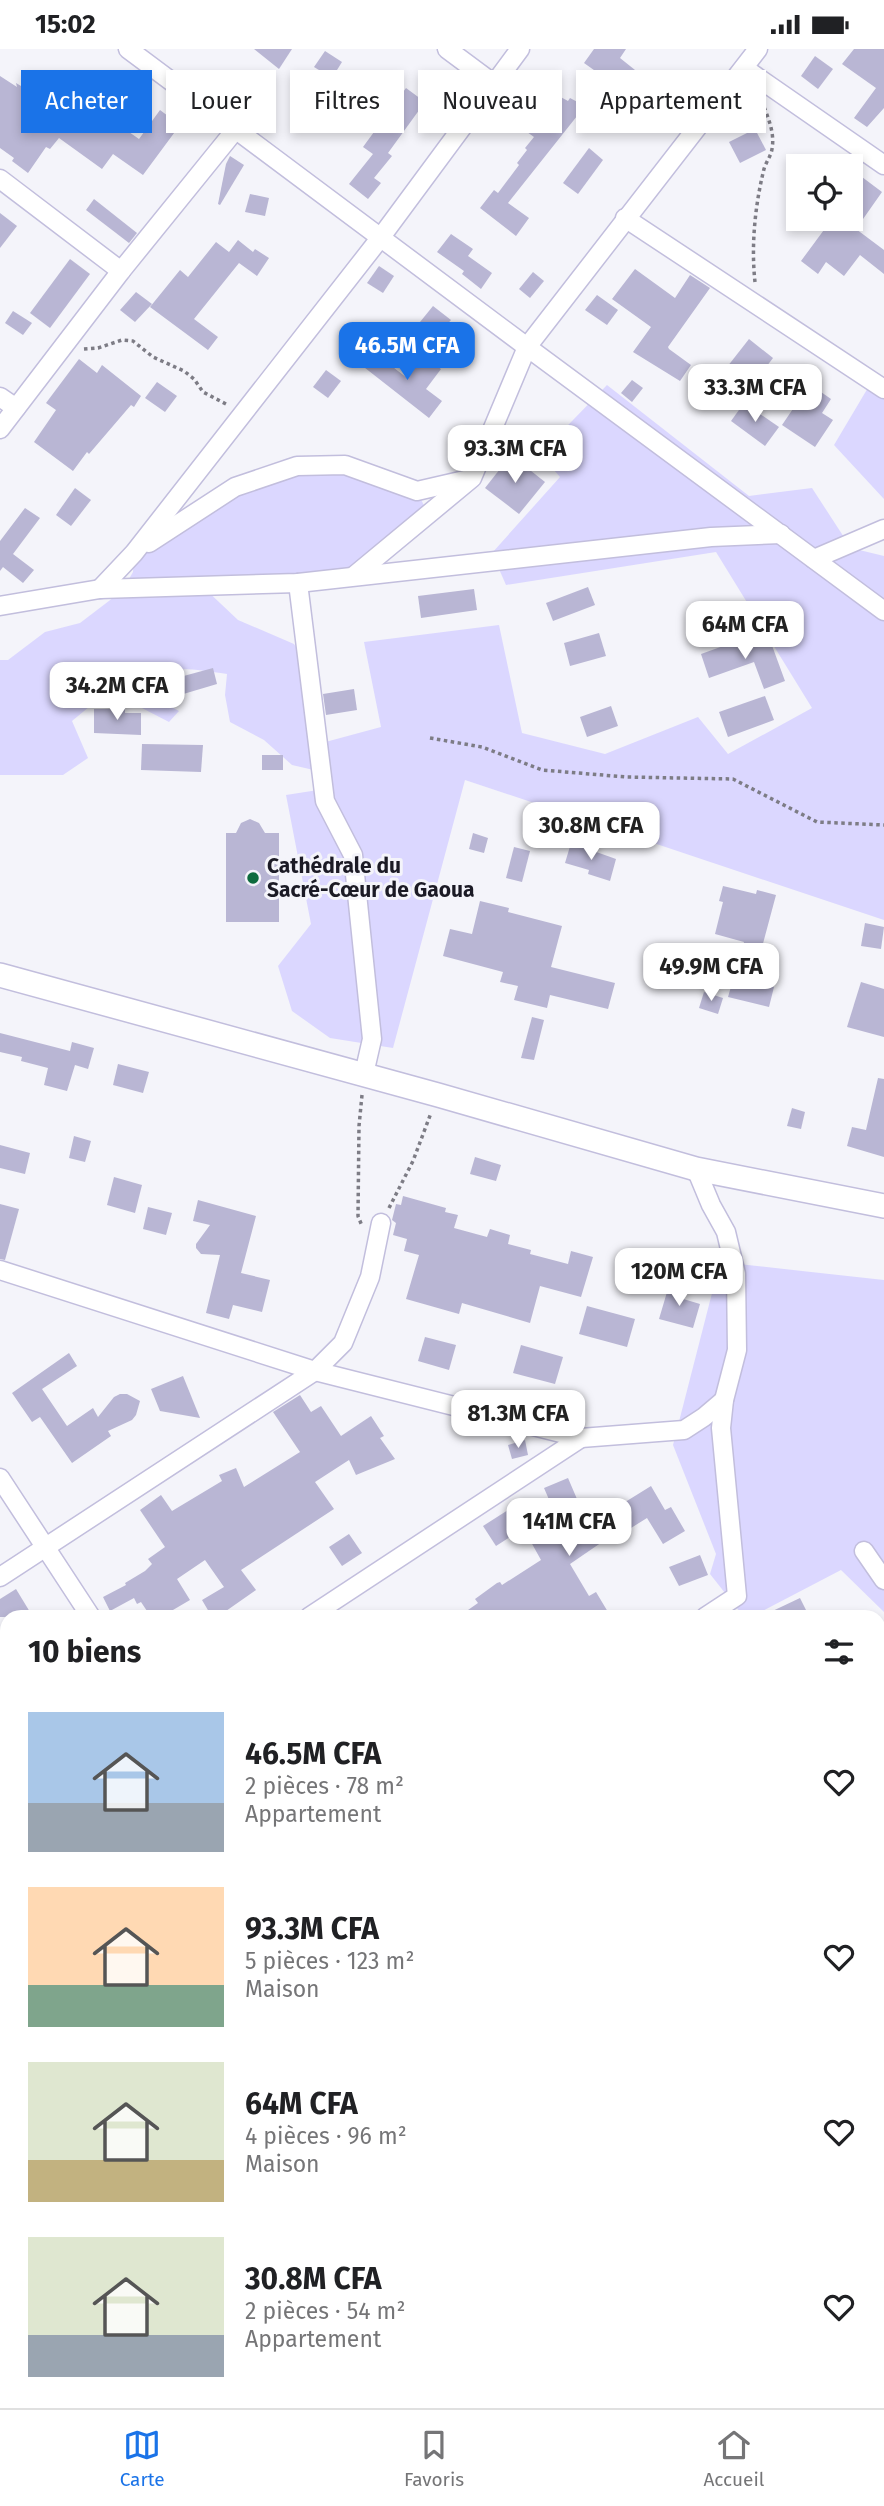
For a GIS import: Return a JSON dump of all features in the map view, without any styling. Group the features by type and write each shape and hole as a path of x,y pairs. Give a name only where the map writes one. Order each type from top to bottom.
{"main road":[{"path":"0,975 364,1074 696,1169 884,1206"}],"street":[{"path":"128,49 166,77"},
{"path":"447,49 475,70"},
{"path":"504,70 520,49"},
{"path":"355,575 472,478 527,347 758,49"},
{"path":"744,68 884,165"},
{"path":"0,429 121,271 233,133"},
{"path":"241,133 884,611"},
{"path":"100,589 134,553 381,237 458,133"},
{"path":"0,179 121,271"},
{"path":"625,218 884,389"},
{"path":"0,397 16,408"},
{"path":"134,553 235,487 298,466 345,465 416,491 472,478"},
{"path":"814,559 884,529"},
{"path":"0,606 100,589 299,583 711,537 781,534"},
{"path":"299,583 325,801 353,855 372,1039 364,1074"},
{"path":"696,1169 726,1232 736,1274 737,1350 724,1400 721,1428 737,1596 716,1610"},
{"path":"0,1577 315,1371 343,1343 370,1277 381,1223"},
{"path":"0,1270 315,1371 582,1438 684,1430 724,1400"},
{"path":"320,1610 582,1438"},
{"path":"0,1478 86,1610"},
{"path":"864,1551 884,1580"}],"path":[{"path":"761,308 752,260 764,167 772,150 766,113"},
{"path":"65,344 83,349 133,341 153,357 184,371 203,392 244,411"},
{"path":"430,738 482,747 542,770 626,778 733,779 817,822 884,825"},
{"path":"364,1074 359,1126 358,1216 374,1254"},
{"path":"381,1223 414,1161 438,1095"}],"shaded area":[{"path":"875,376 884,382 884,499 834,445"},
{"path":"607,385 749,496 812,488 851,548 884,556 884,920 465,780 393,1048 330,1038 292,1011 278,966 311,924 286,795 318,790 318,771 292,765 264,740 230,722 225,695 227,674 184,669 142,675 149,695 179,711 169,722 140,707 95,702 72,721 88,758 63,775 0,775 0,660 8,660 45,632 80,623 122,591 133,572 134,553 235,487 345,465 417,491 428,514 355,575 202,586 238,620 294,644 308,664 318,744 381,727 364,642 499,625 522,733 605,754 698,717 728,754 812,708 716,552 506,585 492,553 560,477 540,454"},
{"path":"720,1262 884,1280 884,1610 841,1570 764,1610 738,1610 710,1574 716,1554 673,1445"}],"building":[{"path":"254,49 292,49 279,69"},
{"path":"594,49 626,49 620,58 635,70 594,70 584,63"},
{"path":"854,49 884,49 884,108 867,127 854,118 876,88 842,64"},
{"path":"325,51 342,62 337,70 319,70 314,67"},
{"path":"815,56 833,69 818,89 801,76"},
{"path":"0,76 17,87 16,83 21,86 21,133 130,133 139,139 143,133 152,133 152,121 160,110 166,114 166,133 174,133 143,175 113,154 102,169 59,138 50,149 46,147 28,173 0,148"},
{"path":"406,88 418,97 418,112 404,131"},
{"path":"562,98 576,101 576,117 508,203 529,218 516,236 480,208 494,190 498,193 519,165 517,163 527,150 525,148 534,137 528,133 562,133"},
{"path":"373,133 403,133 388,153 392,156 374,178 381,183 368,199 349,184 373,154 363,147"},
{"path":"747,133 757,133 766,150 740,163 729,142"},
{"path":"589,148 603,160 578,194 563,183"},
{"path":"230,156 244,165 220,205 218,204 226,164"},
{"path":"863,178 882,192 863,219"},
{"path":"250,194 269,198 265,216 245,212"},
{"path":"94,199 137,233 129,243 86,210"},
{"path":"0,213 17,226 0,248"},
{"path":"823,231 859,231 884,250 884,274 860,255 844,276 826,262 818,274 801,261"},
{"path":"451,234 473,249 468,256 492,273 481,289 462,274 464,271 437,252"},
{"path":"238,240 253,252 255,249 269,258 257,276 239,263 194,319 218,337 208,350 150,307 180,270 188,277 216,242 229,252"},
{"path":"70,259 90,274 50,328 30,313"},
{"path":"379,266 394,276 383,293 367,283"},
{"path":"635,269 675,298 690,275 710,288 668,347 691,365 680,381 633,352 651,327 612,299"},
{"path":"533,272 544,281 530,298 519,289"},
{"path":"136,292 152,304 135,322 120,310"},
{"path":"597,295 618,310 607,325 585,310"},
{"path":"433,306 451,320 437,336 420,322"},
{"path":"13,311 32,323 23,335 5,323"},
{"path":"749,339 773,358 745,395 720,376"},
{"path":"371,350 407,378 423,356 441,369 426,389 442,401 429,418 360,364"},
{"path":"79,359 97,373 102,365 141,396 134,407 131,405 89,454 87,452 73,471 34,442 56,410 46,403"},
{"path":"326,370 341,381 328,398 313,387"},
{"path":"798,376 831,399 822,413 833,420 815,447 782,425 801,397 789,388"},
{"path":"632,380 643,388 632,402 621,393"},
{"path":"157,382 177,396 165,412 145,398"},
{"path":"744,403 779,427 765,446 731,421"},
{"path":"511,455 545,482 519,514 485,488"},
{"path":"75,488 91,500 71,526 56,515"},
{"path":"25,508 40,518 13,554 34,570 23,583 3,567 0,571 0,541"},
{"path":"588,587 595,605 553,621 546,603"},
{"path":"474,589 477,610 421,618 418,596"},
{"path":"599,633 606,656 570,666 564,643"},
{"path":"740,640 744,650 770,640 785,681 764,689 754,662 709,678 701,654"},
{"path":"213,668 217,684 180,695 169,694 169,680"},
{"path":"354,689 357,710 326,715 323,694"},
{"path":"765,696 774,720 728,737 719,712"},
{"path":"611,706 618,726 587,737 580,717"},
{"path":"94,709 125,709 125,713 141,713 141,735 94,733"},
{"path":"142,744 203,745 201,772 141,770"},
{"path":"262,755 283,755 283,770 262,770"},
{"name":"Cathédrale du Sacré-Cœur de Gaoua","path":"250,819 259,823 265,833 279,833 279,922 226,922 226,833 236,833 241,823"},
{"path":"473,833 488,838 484,853 469,849"},
{"path":"571,843 616,859 610,881 588,874 589,870 565,863"},
{"path":"514,847 530,851 522,882 506,878"},
{"path":"723,886 756,894 757,890 776,895 753,981 774,987 769,1007 728,997 744,942 715,934 723,902 719,901"},
{"path":"480,901 509,908 508,912 562,926 551,967 615,983 608,1009 550,995 547,1008 514,1000 518,986 500,982 503,972 443,956 450,929 472,934"},
{"path":"865,923 884,927 881,949 861,946"},
{"path":"861,982 884,989 884,1037 847,1027"},
{"path":"704,992 723,998 718,1014 699,1008"},
{"path":"532,1017 544,1020 534,1060 521,1058"},
{"path":"0,1033 70,1051 72,1042 94,1048 88,1069 75,1065 67,1091 44,1085 48,1068 21,1061 22,1057 0,1052"},
{"path":"118,1064 149,1072 143,1093 113,1085"},
{"path":"878,1078 884,1079 884,1157 847,1146 852,1127 866,1130"},
{"path":"792,1108 805,1112 801,1129 787,1126"},
{"path":"74,1136 91,1141 85,1162 69,1158"},
{"path":"0,1145 30,1153 25,1174 0,1168"},
{"path":"475,1157 501,1165 496,1181 470,1174"},
{"path":"114,1177 142,1185 135,1213 107,1205"},
{"path":"403,1196 446,1208 445,1212 458,1215 454,1228 487,1237 490,1229 510,1235 508,1244 531,1250 530,1254 568,1264 571,1251 593,1257 581,1297 540,1286 530,1323 462,1303 459,1314 406,1299 419,1255 404,1251 407,1239 393,1235 396,1223 392,1220 396,1204 401,1205"},
{"path":"198,1200 256,1216 241,1273 270,1280 262,1312 233,1305 229,1319 206,1313 220,1255 201,1254 196,1248 210,1225 193,1221"},
{"path":"0,1204 19,1209 5,1260 0,1259"},
{"path":"148,1207 172,1213 166,1235 143,1229"},
{"path":"670,1282 684,1286 680,1298 700,1304 693,1328 659,1319"},
{"path":"587,1306 635,1319 627,1347 579,1334"},
{"path":"425,1337 456,1345 449,1370 418,1361"},
{"path":"521,1345 563,1357 555,1384 513,1373"},
{"path":"69,1353 77,1366 42,1389 67,1426 93,1408 98,1417 114,1397 120,1394 127,1394 140,1401 132,1420 108,1431 111,1436 72,1463 40,1417 32,1422 12,1393"},
{"path":"183,1376 200,1418 160,1411 151,1389"},
{"path":"561,1391 582,1397 577,1415 556,1409"},
{"path":"300,1395 311,1412 321,1406 341,1436 371,1416 384,1436 380,1438 395,1459 356,1475 349,1460 315,1482 334,1509 241,1570 256,1590 227,1610 208,1610 202,1600 224,1587 205,1560 177,1579 190,1600 173,1610 146,1610 141,1602 137,1604 134,1598 110,1610 103,1597 145,1571 152,1564 148,1559 165,1547 140,1510 161,1495 172,1511 222,1481 219,1475 236,1468 244,1487 300,1452 273,1412"},
{"path":"525,1440 528,1455 512,1459 508,1445"},
{"path":"568,1478 586,1520 590,1518 593,1522 651,1486 665,1510 671,1507 685,1531 663,1544 647,1518 631,1528 627,1520 602,1535 605,1540 570,1564 589,1596 596,1592 607,1610 468,1610 478,1603 475,1599 497,1583 502,1585 541,1560 526,1533 557,1518 544,1488"},
{"path":"511,1508 524,1528 496,1546 483,1526"},
{"path":"349,1534 362,1553 342,1566 329,1547"},
{"path":"700,1555 708,1575 679,1586 669,1567"},
{"path":"16,1589 29,1610 0,1610 0,1599"},
{"path":"800,1598 806,1610 775,1610"}],"place":[{"name":"Cathédrale du Sacré-Cœur de Gaoua","path":"253,878"}]}
